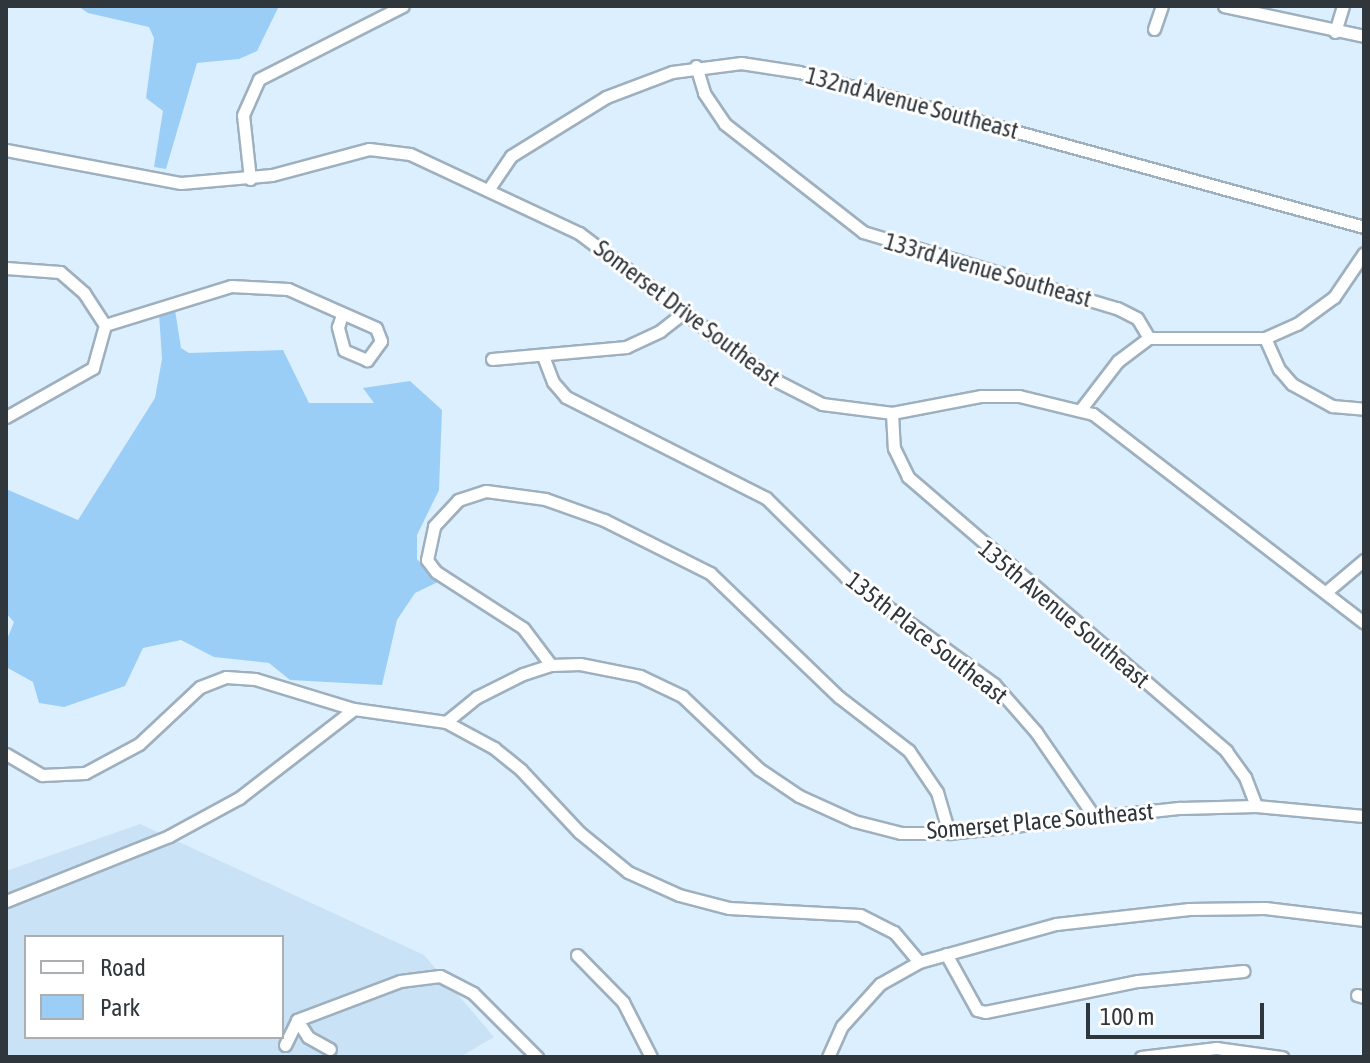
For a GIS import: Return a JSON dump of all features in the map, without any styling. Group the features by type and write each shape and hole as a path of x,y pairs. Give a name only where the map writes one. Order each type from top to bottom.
{"street":[{"path":"250,179 243,115 259,79 403,6"},
{"path":"1154,29 1162,6"},
{"path":"1224,6 1364,36"},
{"path":"1335,32 1343,6"},
{"name":"132nd Avenue Southeast","path":"488,190 511,156 538,136 632,86 696,66 778,67 1364,227"},
{"name":"133rd Avenue Southeast","path":"696,66 704,93 725,124 845,221 882,241 1129,313 1149,338"},
{"name":"Somerset Drive Southeast","path":"6,150 144,179 181,183 250,179 340,153 380,149 410,154 579,233 683,313 801,395 843,408 892,413 998,395 1081,409 1109,423 1364,623"},
{"path":"1081,409 1118,361 1149,338 1265,338 1320,309 1347,283 1364,253"},
{"path":"6,268 60,272 84,293 105,325 93,368 6,417"},
{"path":"105,325 197,294 253,284 310,296 342,315 364,319 376,328 381,341 367,360 344,350 338,327 342,315"},
{"path":"492,359 626,347 660,331 683,313"},
{"path":"1265,338 1292,384 1332,406 1364,409"},
{"name":"135th Place Southeast","path":"543,356 553,382 566,397 766,498 846,577 994,684 1036,732 1093,815"},
{"name":"135th Avenue Southeast","path":"892,413 894,448 908,477 1226,751 1245,777 1256,806"},
{"path":"551,665 523,628 436,572 425,551 434,526 448,507 469,494 504,492 580,510 688,559 734,592 821,680 909,751 937,792 949,833"},
{"path":"1326,592 1364,560"},
{"name":"Somerset Place Southeast","path":"446,722 477,697 551,665 611,667 682,696 759,769 828,811 901,833 949,833 1093,815 1256,806 1364,816"},
{"path":"6,754 42,775 85,773 139,744 200,687 226,677 255,679 354,709 446,722 494,748 521,770 579,832 628,872 679,895 729,908 860,915 894,932 919,962"},
{"path":"6,901 169,836 239,798 354,709"},
{"path":"828,1057 858,1005 919,962 1056,924 1148,911 1265,908 1364,920"},
{"path":"946,954 977,1010 985,1012 1138,981 1244,971"},
{"path":"577,955 623,1002 651,1057"},
{"path":"285,1045 297,1020 414,976 440,976 473,993 537,1057"},
{"path":"297,1020 308,1037 330,1049"},
{"path":"1141,1057 1216,1048 1282,1057"}],"shaded area":[{"path":"140,824 424,955 494,1037 460,1057 6,1057 6,871"}],"green space":[{"path":"78,6 279,6 257,51 239,59 197,63 166,169 154,167 163,111 146,98 154,38 149,27 88,13"},
{"path":"175,310 181,348 189,353 283,350 309,403 374,403 363,388 410,381 442,410 439,490 417,535 417,559 438,582 415,593 397,620 382,685 290,680 269,663 214,657 181,640 143,648 125,686 64,707 39,703 33,682 6,667 6,642 14,622 6,613 6,489 78,520 155,398 162,359 159,313"}]}
